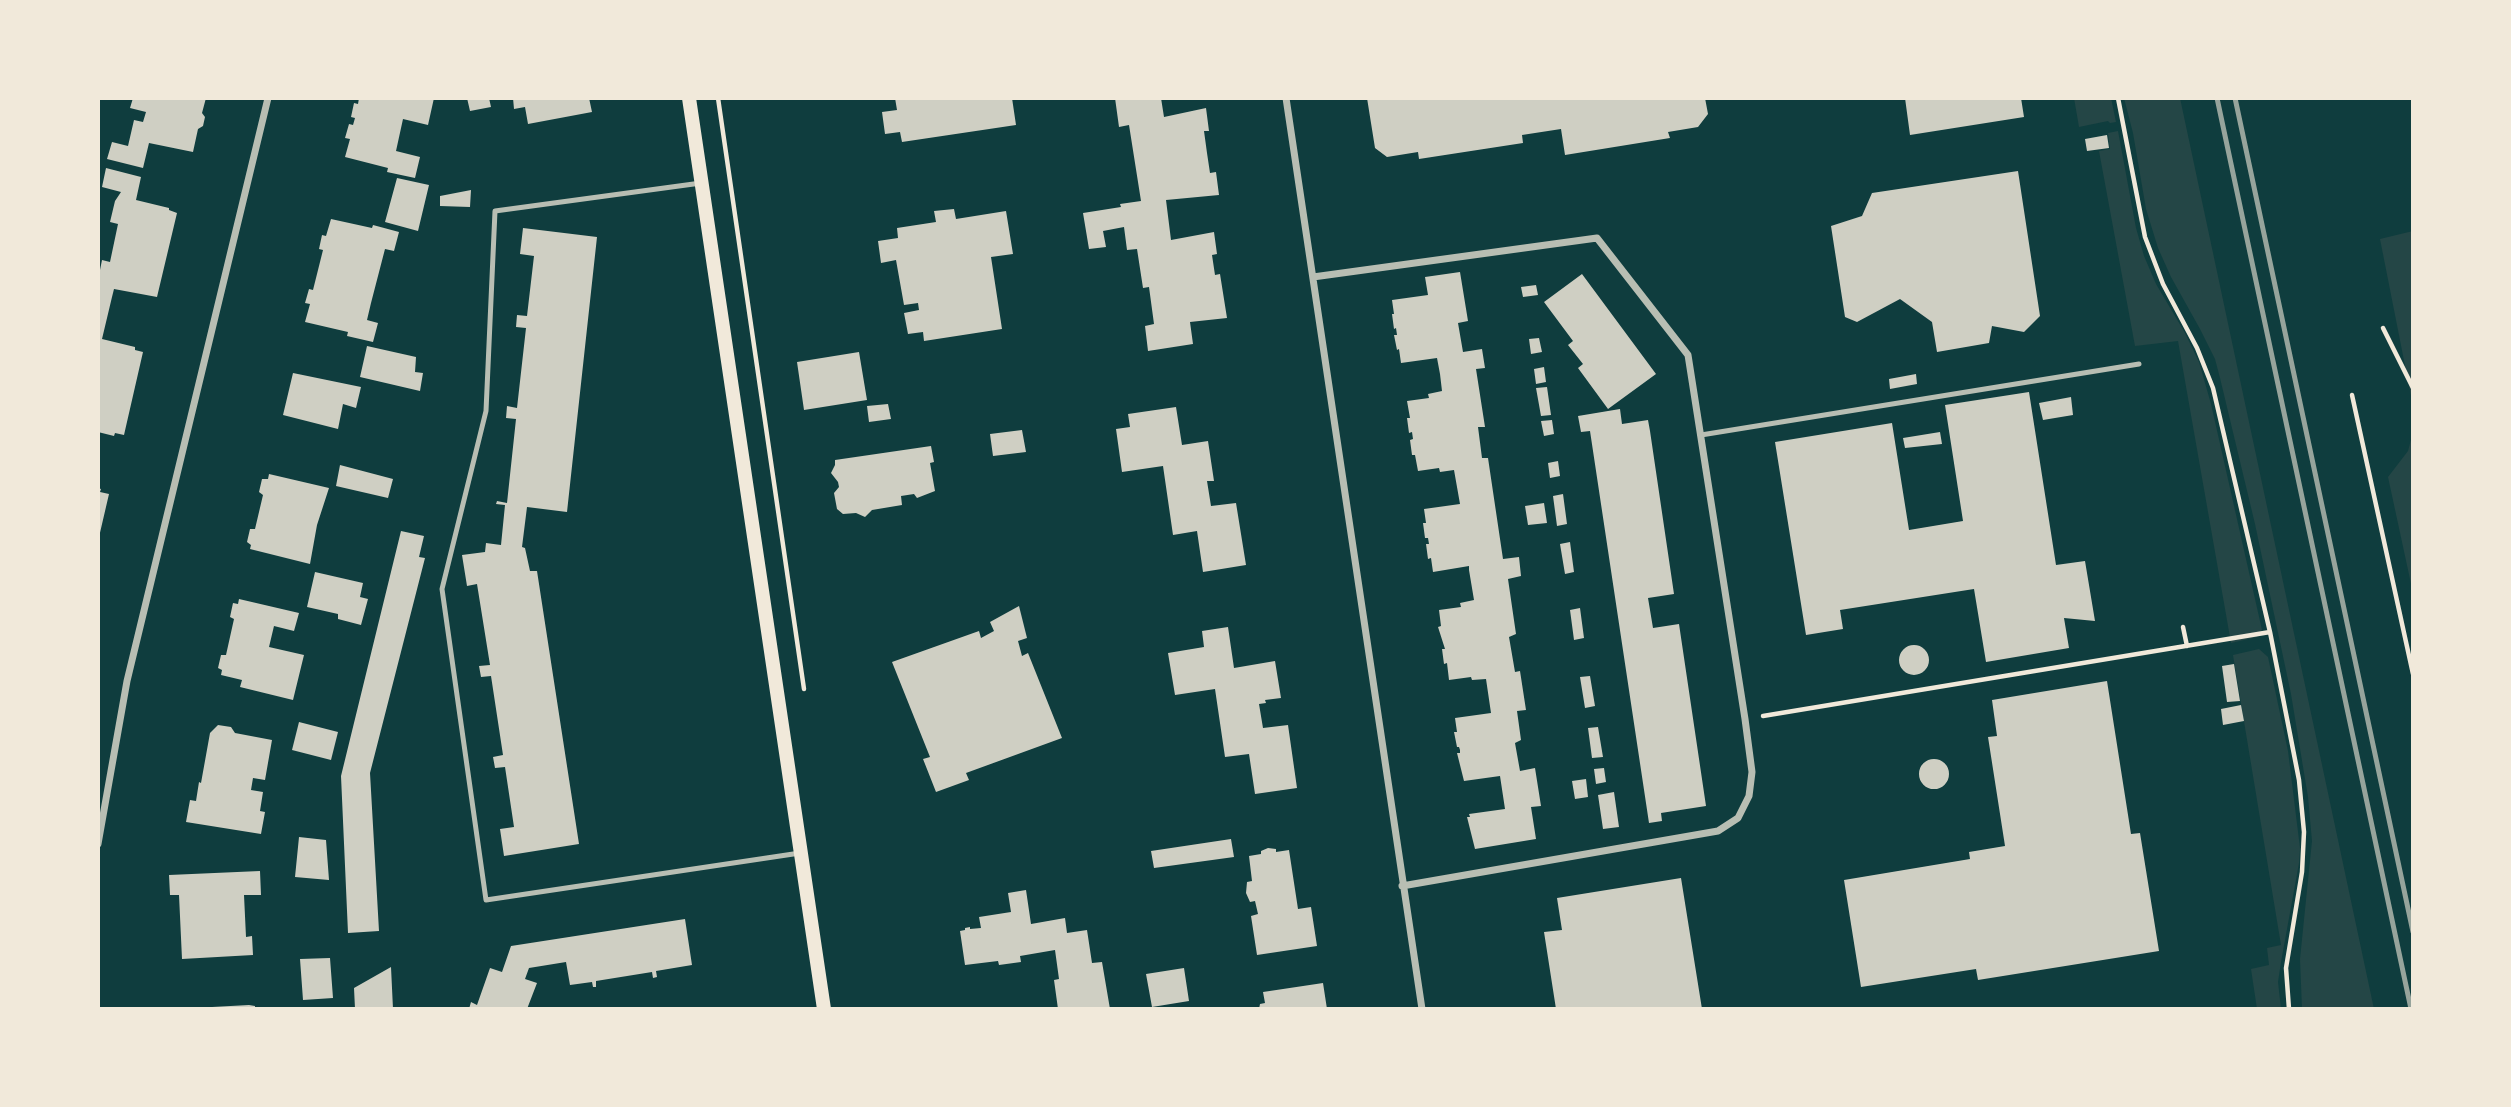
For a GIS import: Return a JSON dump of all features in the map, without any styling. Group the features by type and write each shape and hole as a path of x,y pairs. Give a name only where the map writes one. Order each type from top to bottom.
{"main road":[{"path":"689,98 824,1009"}],"street":[{"path":"98,844 128,681 268,98"},
{"path":"1286,98 1422,1009"},
{"path":"1313,277 1597,238 1688,355 1745,719 1752,772 1749,796 1738,818 1718,831 1402,886"}],"lane":[{"path":"702,183 495,211 486,411 442,589 486,900 800,853"},
{"path":"1701,435 2139,364"}],"path":[{"path":"718,98 804,692"},
{"path":"2118,98 2145,237 2163,284 2197,348 2213,388 2270,632 2299,780 2304,832 2302,872 2286,968 2289,1009"},
{"path":"2383,328 2413,388"},
{"path":"2352,395 2413,674"},
{"path":"2183,627 2187,646"},
{"path":"1745,719 2270,632"}],"shaded area":[{"path":"2074,98 2111,98 2116,122 2079,127"},
{"path":"2124,98 2180,98 2374,1009 2302,1009 2300,959 2312,841 2308,797 2291,694 2255,524 2215,359 2158,248 2146,209"},
{"path":"2118,131 2136,228 2144,256 2156,284 2199,362 2211,404 2262,630 2257,637 2231,643 2178,341 2135,346 2099,151 2110,149 2108,133"},
{"path":"2413,231 2413,432 2412,401 2380,239"},
{"path":"2413,432 2413,593 2388,477 2408,451"},
{"path":"2259,649 2268,657 2288,751 2300,848 2278,982 2281,1009 2257,1009 2251,969 2269,965 2267,948 2281,945 2233,655"}],"building":[{"path":"133,98 206,98 202,113 205,117 203,126 198,129 193,152 149,143 143,168 107,159 112,142 128,146 134,120 143,122 146,112 130,108"},
{"path":"359,98 434,98 428,125 403,119 396,151 420,157 415,178 387,172 388,168 345,157 350,139 345,138 349,124 353,125 355,118 351,117 354,103 358,104"},
{"path":"467,98 489,98 491,107 470,111"},
{"path":"513,98 589,98 592,112 528,124 525,107 514,109"},
{"path":"895,98 1012,98 1016,125 902,142 900,132 885,134 882,112 897,110"},
{"path":"1115,98 1161,98 1164,117 1206,108 1209,131 1204,131 1207,153 1210,173 1216,172 1219,195 1166,200 1171,240 1214,232 1217,254 1212,255 1215,275 1220,274 1227,318 1190,322 1193,344 1148,351 1145,326 1154,324 1149,287 1143,288 1137,249 1127,250 1124,227 1103,231 1106,247 1089,249 1083,213 1141,201 1129,125 1119,127"},
{"path":"1367,98 1705,98 1708,114 1698,127 1668,132 1670,138 1565,155 1561,129 1522,135 1523,143 1419,159 1418,152 1387,157 1375,148"},
{"path":"1905,98 2021,98 2024,117 1910,135"},
{"path":"2107,135 2109,148 2087,151 2085,139"},
{"path":"106,168 141,177 136,200 169,208 177,213 157,297 114,289 102,339 135,347 135,350 143,352 124,435 115,433 114,436 98,432 98,280 102,260 110,262 118,224 110,222 115,201 121,192 102,187"},
{"path":"2018,171 2040,316 2024,332 1992,326 1989,343 1937,352 1932,322 1900,299 1857,322 1845,317 1831,226 1862,216 1872,193"},
{"path":"397,178 429,185 418,231 385,222"},
{"path":"471,190 470,207 440,206 440,196"},
{"path":"954,209 956,219 1006,211 1013,254 991,257 1002,329 924,341 923,332 908,334 904,313 919,310 918,303 904,305 896,260 881,263 878,241 898,238 897,228 936,222 934,211"},
{"path":"331,219 399,232 394,251 385,249 371,303 367,320 378,323 373,342 347,336 348,332 305,322 310,304 305,303 309,289 313,290 323,250 319,249 322,235 326,236"},
{"path":"523,228 597,237 567,512 527,507 522,547 525,548 530,571 537,571 579,844 504,856 500,829 514,827 505,767 495,768 493,757 503,755 491,676 481,677 479,666 490,665 477,584 467,586 462,555 485,552 486,543 501,545 505,505 496,504 497,501 507,503 516,419 506,418 507,406 517,408 526,328 516,327 517,315 527,316 534,256 520,254"},
{"path":"1460,272 1468,321 1458,323 1463,352 1482,349 1485,368 1476,369 1485,427 1478,427 1482,458 1488,458 1503,559 1519,557 1521,576 1508,579 1516,634 1509,637 1515,672 1520,671 1526,710 1517,711 1521,740 1515,743 1520,771 1535,768 1541,806 1531,807 1536,839 1475,849 1467,817 1470,817 1469,814 1505,809 1500,776 1464,781 1457,753 1460,753 1460,750 1454,732 1457,732 1455,718 1491,713 1486,679 1472,680 1471,677 1449,680 1442,649 1445,649 1438,627 1441,626 1439,610 1461,607 1460,603 1474,600 1469,566 1433,572 1431,558 1428,559 1426,544 1429,544 1428,538 1425,538 1423,523 1426,523 1424,509 1460,504 1454,470 1440,472 1439,468 1418,471 1415,455 1412,455 1410,440 1413,439 1412,432 1409,433 1407,418 1410,418 1407,401 1429,398 1428,394 1442,391 1440,374 1437,358 1401,363 1392,314 1392,300 1428,295 1425,277"},
{"path":"1582,274 1656,374 1608,409 1578,368 1583,364 1568,345 1573,341 1544,302"},
{"path":"1536,285 1538,295 1523,297 1521,287"},
{"path":"1539,338 1542,352 1531,354 1529,339"},
{"path":"367,346 416,357 415,372 423,373 420,391 360,377"},
{"path":"859,352 867,400 804,410 797,362"},
{"path":"1544,367 1546,382 1536,384 1534,369"},
{"path":"293,373 361,387 356,408 343,404 338,429 283,415"},
{"path":"1916,374 1917,384 1890,389 1889,379"},
{"path":"1547,387 1551,415 1541,416 1536,388"},
{"path":"2029,392 2056,565 2085,561 2095,621 2064,618 2069,648 1986,662 1974,589 1840,610 1843,629 1806,635 1775,442 1892,423 1909,530 1963,521 1945,405"},
{"path":"2071,397 2073,415 2043,420 2039,403"},
{"path":"888,404 891,419 869,422 867,406"},
{"path":"1176,407 1182,445 1208,441 1214,481 1207,481 1211,506 1236,503 1246,565 1203,572 1197,531 1173,535 1163,466 1122,472 1116,429 1130,427 1128,414"},
{"path":"1620,409 1622,424 1648,420 1674,594 1648,598 1653,628 1679,624 1706,806 1661,813 1662,821 1649,823 1590,431 1581,432 1578,416"},
{"path":"1552,420 1554,434 1544,436 1541,421"},
{"path":"1022,430 1026,452 993,456 990,434"},
{"path":"1940,432 1942,444 1905,448 1903,438"},
{"path":"931,446 934,462 930,463 935,491 917,498 914,494 901,496 902,505 872,510 865,517 856,513 843,514 837,509 834,493 839,487 831,473 835,460"},
{"path":"1558,461 1560,476 1550,478 1548,463"},
{"path":"340,465 393,479 388,498 336,486"},
{"path":"269,474 329,488 317,525 310,564 250,549 251,545 247,542 250,529 255,529 263,495 259,492 262,479 268,479"},
{"path":"98,488 101,489 100,492 109,494 99,537"},
{"path":"1563,494 1567,524 1557,526 1553,496"},
{"path":"1544,503 1547,523 1528,525 1525,506"},
{"path":"401,531 424,536 419,557 425,558 370,773 379,931 348,933 341,776"},
{"path":"1570,542 1574,572 1565,574 1560,544"},
{"path":"315,572 363,583 360,597 368,599 361,625 338,619 338,614 307,607"},
{"path":"239,599 299,613 294,631 274,626 269,647 304,655 293,700 240,687 242,680 221,675 222,670 218,668 221,655 226,655 234,619 230,617 233,603 238,604"},
{"path":"1019,606 1027,638 1018,641 1022,656 1028,653 1062,738 966,773 969,780 936,792 923,759 930,757 892,662 979,631 981,638 994,631 990,622"},
{"path":"1580,608 1584,638 1574,640 1570,610"},
{"path":"1228,627 1234,668 1275,661 1281,698 1265,700 1266,703 1259,704 1263,728 1288,725 1297,788 1255,794 1249,754 1225,757 1215,689 1175,695 1168,653 1204,647 1202,631"},
{"path":"1914,645 1925,649 1929,660 1925,671 1914,675 1903,671 1899,660 1903,649"},
{"path":"2234,664 2240,701 2227,702 2222,666"},
{"path":"1590,676 1595,706 1585,708 1580,677"},
{"path":"2107,681 2131,834 2140,833 2159,951 1978,980 1976,969 1861,987 1844,880 1970,859 1969,852 2005,846 1988,737 1997,736 1992,700"},
{"path":"2241,705 2244,721 2223,725 2221,709"},
{"path":"299,722 338,732 331,760 292,750"},
{"path":"218,725 231,727 235,733 272,740 265,780 253,778 251,790 263,792 260,811 265,812 261,834 186,822 190,800 196,801 199,782 201,783 210,733"},
{"path":"1598,727 1603,757 1592,758 1588,728"},
{"path":"1934,759 1945,763 1949,774 1945,785 1934,789 1923,785 1919,774 1923,763"},
{"path":"1604,768 1606,782 1596,784 1594,769"},
{"path":"1586,779 1588,797 1575,799 1572,781"},
{"path":"1614,792 1619,827 1603,829 1598,795"},
{"path":"299,837 326,840 329,880 295,877"},
{"path":"1231,839 1234,857 1154,868 1151,851"},
{"path":"1276,849 1276,852 1289,850 1298,909 1311,907 1317,946 1257,955 1251,916 1258,914 1255,901 1250,902 1246,893 1247,882 1252,881 1249,856 1261,854 1261,851"},
{"path":"260,871 261,895 244,895 246,937 252,936 253,955 182,959 179,895 170,895 169,875"},
{"path":"1681,878 1702,1009 1556,1009 1544,932 1562,930 1557,898"},
{"path":"1026,890 1031,924 1065,918 1067,933 1087,930 1092,963 1102,962 1110,1009 1058,1009 1054,980 1059,979 1055,950 1020,956 1021,962 999,965 998,961 965,965 960,931 970,927 981,928 979,917 1011,912 1008,893"},
{"path":"685,919 692,965 656,971 657,977 653,978 652,972 596,981 596,987 593,987 592,982 570,985 566,962 529,968 525,979 537,983 527,1009 469,1009 471,1002 477,1005 490,968 502,972 511,946"},
{"path":"330,958 333,998 303,1000 300,959"},
{"path":"391,967 393,1009 355,1009 354,988"},
{"path":"1184,968 1189,1001 1152,1007 1146,974"},
{"path":"1323,983 1327,1009 1259,1009 1260,1004 1265,1003 1263,992"},
{"path":"255,1006 255,1009 212,1009 212,1007"}],"railway":[{"path":"2217,98 2411,1009"},
{"path":"2235,98 2413,932"}]}
